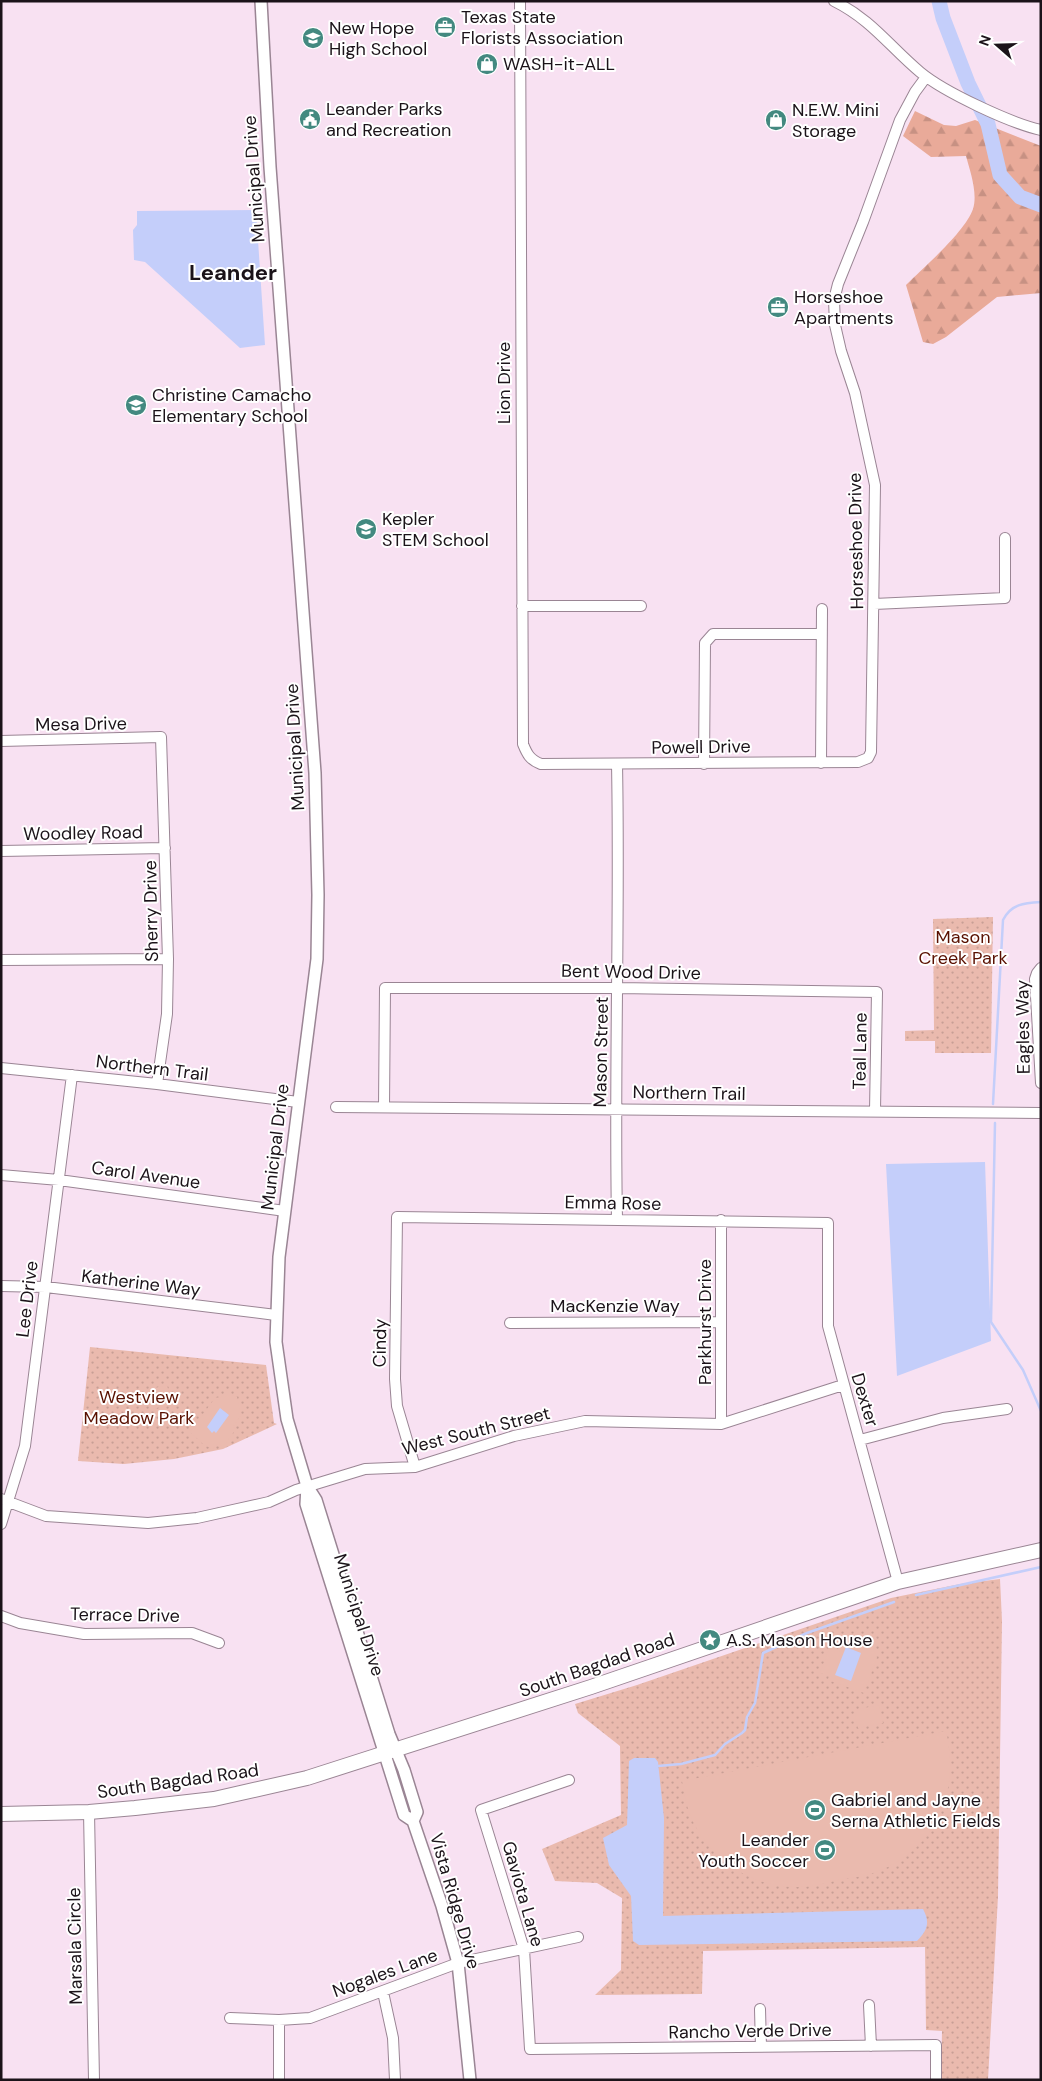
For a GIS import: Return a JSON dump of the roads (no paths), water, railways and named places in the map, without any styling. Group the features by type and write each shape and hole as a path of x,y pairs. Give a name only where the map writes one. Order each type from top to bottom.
{"main road":[{"name":"South Bagdad Road","path":"1,1814 89,1812 214,1798 297,1781 591,1687 898,1582 1041,1550"}],"street":[{"name":"Municipal Drive","path":"261,1 270,167 316,799 318,919 317,959 279,1257 276,1342 282,1392 291,1434 307,1486 306,1504 330,1564 369,1684 389,1734 390,1752"},
{"name":"Lion Drive","path":"520,1 523,744 528,755 535,761"},
{"path":"834,1 876,28 926,77 968,100 1041,130"},
{"name":"Horseshoe Drive","path":"868,758 872,746 874,479 855,393 835,325 834,300 838,284 900,120 915,92 926,77"},
{"path":"874,604 1005,598 1005,538"},
{"path":"522,606 641,606"},
{"path":"821,762 822,609"},
{"path":"704,764 705,643 713,634 821,634"},
{"name":"Mesa Drive","path":"1,742 161,737"},
{"name":"Sherry Drive","path":"157,1084 167,1014 168,959 161,737"},
{"name":"Powell Drive","path":"535,761 541,764 704,764 858,762 868,758"},
{"name":"Mason Street","path":"617,764 617,1220"},
{"name":"Woodley Road","path":"1,851 166,848"},
{"path":"1,960 168,959"},
{"name":"Eagles Way","path":"1040,969 1035,979 1041,1083"},
{"name":"Bent Wood Drive","path":"384,1107 385,988 618,988 877,992"},
{"name":"Teal Lane","path":"875,1111 877,992"},
{"name":"Northern Trail","path":"1,1068 157,1084 298,1102"},
{"name":"Lee Drive","path":"1,1524 5,1501 24,1446 72,1075"},
{"name":"Northern Trail","path":"336,1107 1041,1113"},
{"name":"Carol Avenue","path":"1,1175 59,1180 285,1210"},
{"name":"Emma Rose","path":"397,1217 721,1220 828,1223"},
{"name":"Cindy","path":"397,1217 395,1379 398,1406 415,1468"},
{"name":"Parkhurst Drive","path":"721,1220 721,1424"},
{"name":"Dexter","path":"828,1223 828,1326 898,1582"},
{"name":"Katherine Way","path":"1,1286 46,1287 276,1315"},
{"name":"MacKenzie Way","path":"510,1323 721,1322"},
{"name":"West South Street","path":"5,1501 46,1516 148,1523 197,1518 269,1502 307,1486 365,1469 415,1468 514,1436 585,1421 721,1424 843,1386"},
{"path":"860,1440 943,1418 1007,1409"},
{"name":"Terrace Drive","path":"1,1616 20,1623 84,1634 192,1633 219,1642"},
{"name":"Vista Ridge Drive","path":"390,1752 404,1770 417,1812 413,1821 442,1906 458,1963 470,2080"},
{"name":"Gaviota Lane","path":"530,2049 524,1949 481,1810 568,1780"},
{"name":"Marsala Circle","path":"89,1812 94,2080"},
{"name":"Nogales Lane","path":"230,2018 279,2020 310,2018 458,1963 578,1937"},
{"path":"383,1992 392,2038 395,2080"},
{"path":"869,2005 871,2046"},
{"path":"760,2009 761,2047"},
{"path":"279,2020 280,2080"},
{"name":"Rancho Verde Drive","path":"530,2049 936,2045 936,2080"}],"water":[{"path":"256,210 265,345 240,348 145,262 134,260 133,230 137,225 137,211"},
{"path":"985,1162 991,1341 897,1376 886,1164"},
{"path":"220,1408 229,1415 216,1433 214,1431 212,1433 207,1427"},
{"path":"846,1647 861,1653 851,1681 835,1675"},
{"path":"634,1758 655,1758 658,1762 664,1818 663,1916 923,1909 927,1918 927,1926 924,1933 917,1941 639,1945 633,1941 631,1896 609,1865 603,1838 627,1825 629,1761"}],"waterway":[{"path":"939,1 943,18 968,83 988,124 1000,175 1020,197 1041,205"},
{"path":"993,1104 1003,920 1010,911 1019,905 1041,902"},
{"path":"995,1123 991,1322 1023,1370 1041,1411"},
{"path":"916,1595 1041,1567"},
{"path":"658,1766 681,1764 715,1755 725,1744 745,1730 747,1717 755,1703 763,1653 807,1633 894,1602"}],"place":[{"name":"Texas State Florists Association","path":"445,27"},
{"name":"New Hope High School","path":"313,38"},
{"name":"WASH-it-ALL","path":"487,64"},
{"name":"Leander Parks and Recreation","path":"310,119"},
{"name":"N.E.W. Mini Storage","path":"776,120"},
{"name":"Horseshoe Apartments","path":"778,307"},
{"name":"Christine Camacho Elementary School","path":"136,405"},
{"name":"Kepler STEM School","path":"366,529"},
{"name":"A.S. Mason House","path":"710,1640"},
{"name":"Gabriel and Jayne Serna Athletic Fields","path":"815,1810"},
{"name":"Leander Youth Soccer","path":"825,1850"}],"district":[{"name":"Leander","path":"233,272"}],"park label":[{"name":"Mason Creek Park","path":"963,948"},
{"name":"Westview Meadow Park","path":"139,1407"}]}
